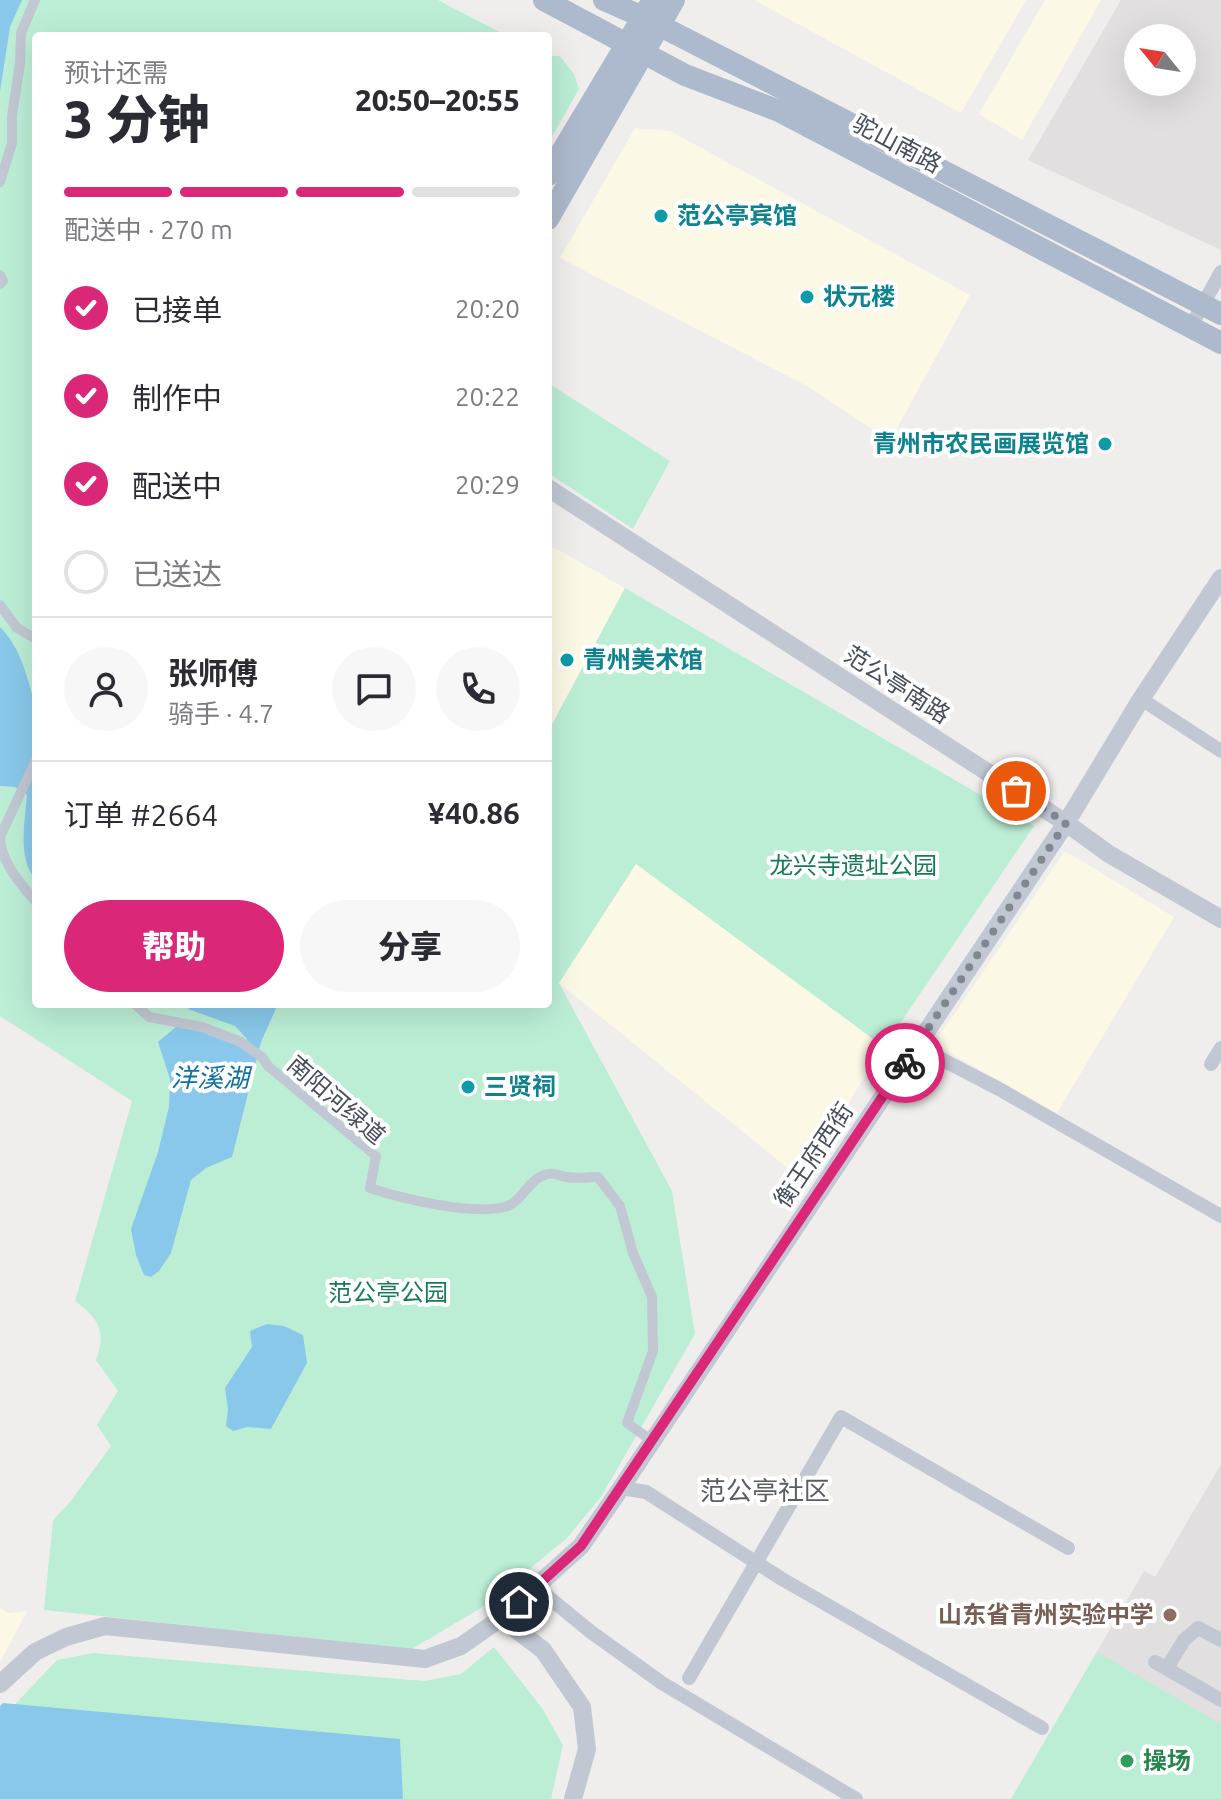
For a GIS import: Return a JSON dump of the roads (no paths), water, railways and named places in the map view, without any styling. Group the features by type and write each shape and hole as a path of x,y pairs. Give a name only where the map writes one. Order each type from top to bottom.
{"main road":[{"name":"驼山南路","path":"544,0 685,75 779,111 1221,343"},
{"name":"驼山南路","path":"604,0 652,14 1212,309"},
{"path":"552,211 652,14 674,0"},
{"path":"552,169 636,48"}],"street":[{"path":"0,182 12,143 21,33 35,0"},
{"path":"1191,326 1212,309 1221,272"},
{"path":"0,275 3,281 0,284"},
{"name":"范公亭南路","path":"552,491 1066,823 1109,854 1221,919"},
{"name":"衡王府西街","path":"0,1684 35,1652 66,1637 105,1626 425,1659 461,1646 501,1618 536,1587 581,1546 621,1488 1066,823 1141,699 1221,578"},
{"path":"0,605 17,628 32,637"},
{"path":"1141,699 1221,751"},
{"path":"32,768 0,837 1,852 10,869 32,897"},
{"name":"南阳河绿道","path":"139,1008 149,1017 202,1027 241,1042 262,1057 268,1066 376,1156 370,1188 409,1201 480,1209 514,1204 524,1189 540,1176 554,1172 566,1177 598,1177 620,1206 633,1253 652,1297 653,1351 627,1423 652,1441"},
{"path":"916,1046 950,1062 1221,1216"},
{"path":"1211,1064 1221,1048"},
{"path":"689,1678 841,1417 1068,1548"},
{"path":"621,1488 646,1492 756,1562 1042,1728"},
{"path":"536,1587 591,1632 662,1683 856,1799"},
{"path":"501,1618 543,1650 582,1707 587,1749 573,1799"},
{"path":"1221,1640 1198,1628 1161,1665 1221,1700"}],"water":[{"path":"0,0 22,0 10,27 0,91"},
{"path":"0,627 14,644 32,695 32,875 24,851 27,795 15,787 0,786"},
{"name":"洋溪湖","path":"276,1008 261,1042 232,1157 206,1168 191,1180 171,1253 151,1277 144,1275 131,1229 158,1152 169,1107 170,1079 158,1042 177,1026 205,1031 243,1048 247,1039 235,1026 188,1009"},
{"path":"267,1324 284,1326 303,1335 307,1363 271,1429 247,1427 233,1431 226,1426 228,1409 225,1388 252,1347 250,1331"},
{"path":"3,1703 400,1739 403,1799 0,1799 0,1706"}],"place":[{"name":"范公亭宾馆","path":"661,216"},
{"name":"状元楼","path":"807,297"},
{"name":"青州市农民画展览馆","path":"1105,444"},
{"name":"青州美术馆","path":"567,660"},
{"name":"三贤祠","path":"468,1087"},
{"name":"山东省青州实验中学","path":"1170,1615"},
{"name":"操场","path":"1127,1761"}],"district":[{"name":"范公亭社区","path":"765,1491"}],"park label":[{"name":"龙兴寺遗址公园","path":"853,866"},
{"name":"范公亭公园","path":"388,1293"}]}
